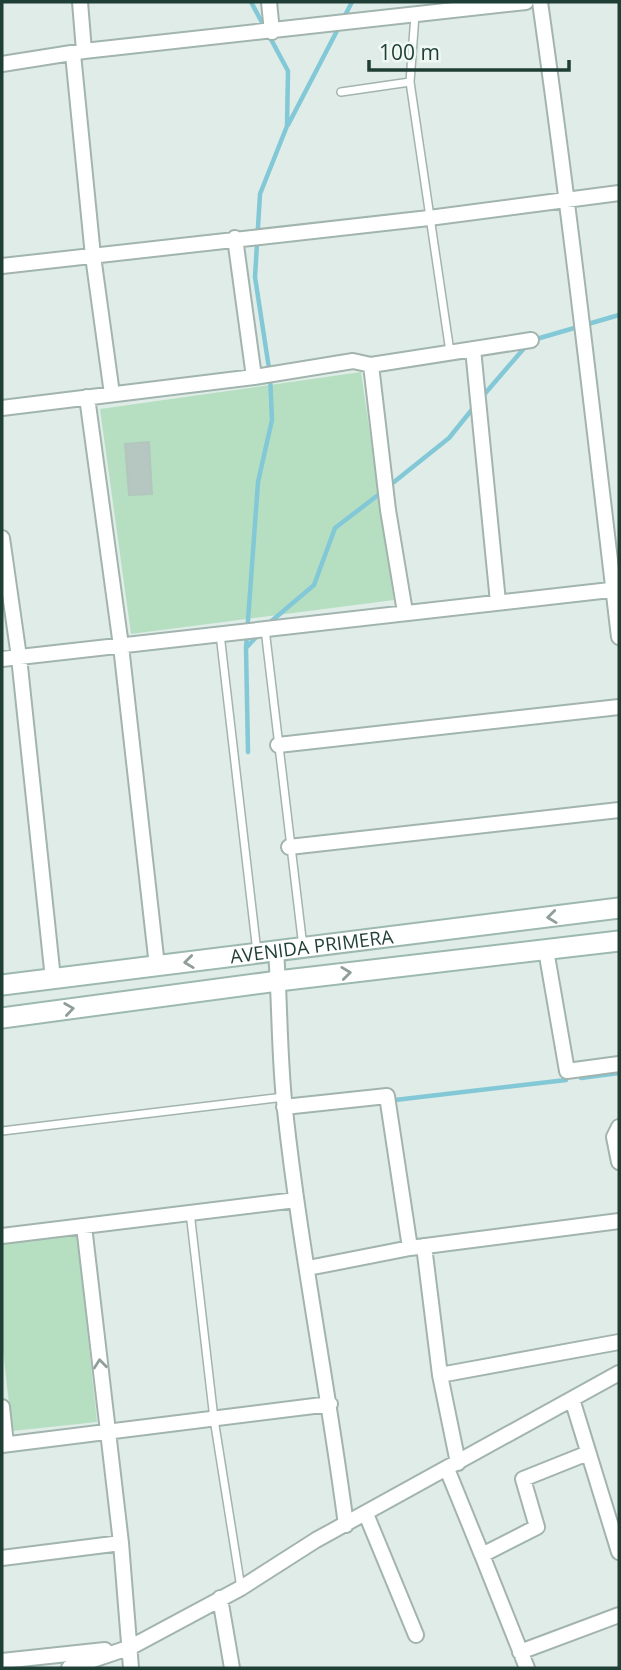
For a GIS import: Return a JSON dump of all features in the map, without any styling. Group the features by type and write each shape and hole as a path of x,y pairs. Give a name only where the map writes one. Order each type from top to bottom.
{"main road":[{"name":"AVENIDA PRIMERA","path":"2,985 619,908"},
{"name":"AVENIDA PRIMERA","path":"2,1018 278,981 619,941"}],"street":[{"path":"80,2 79,52 93,256 112,394"},
{"path":"268,2 272,32"},
{"path":"2,64 79,52 526,2"},
{"path":"540,2 569,201 580,326 617,589 619,637"},
{"path":"2,266 429,218 619,193"},
{"path":"236,238 254,377"},
{"path":"2,408 254,377 353,361 371,365 531,340"},
{"path":"473,349 498,602"},
{"path":"371,365 388,510 405,612"},
{"path":"88,397 121,646 157,966"},
{"path":"2,538 19,657 53,979"},
{"path":"2,659 617,589"},
{"path":"278,745 619,707"},
{"path":"289,847 619,810"},
{"path":"546,950 567,1071 619,1064"},
{"path":"266,952 278,981 284,1102 296,1200 330,1404 346,1525"},
{"path":"284,1102 387,1096 440,1375 452,1466 482,1555 527,1668"},
{"path":"619,1127 614,1137 619,1162"},
{"path":"2,1236 296,1200"},
{"path":"308,1268 417,1247 619,1221"},
{"path":"84,1226 121,1543 131,1668"},
{"path":"440,1375 619,1342"},
{"path":"69,1668 131,1647 241,1588 346,1525 619,1373"},
{"path":"572,1399 619,1552"},
{"path":"2,1407 4,1445 330,1404"},
{"path":"482,1555 537,1527 523,1479 588,1453"},
{"path":"366,1514 416,1635"},
{"path":"2,1558 121,1543"},
{"path":"220,1598 232,1668"},
{"path":"520,1652 619,1615"},
{"path":"2,1661 131,1647"}],"lane":[{"path":"415,15 410,82 450,353"},
{"path":"341,92 410,82"},
{"path":"265,627 303,948"},
{"path":"220,633 266,952"},
{"path":"2,1131 284,1102"},
{"path":"190,1212 214,1419 241,1588"}],"green space":[{"path":"361,372 394,600 131,634 100,409"},
{"path":"77,1235 97,1422 12,1431 2,1341 2,1244"}],"building":[{"path":"149,442 152,494 129,495 125,444"}],"waterway":[{"path":"246,648 258,482 272,420 270,375 255,277 260,194 287,126 288,71 251,2"},
{"path":"288,125 352,2"},
{"path":"533,340 619,315"},
{"path":"482,397 526,346"},
{"path":"389,486 449,438 474,407"},
{"path":"268,624 314,585 335,528 382,492"},
{"path":"248,752 246,648 260,633"},
{"path":"581,1078 619,1073"},
{"path":"395,1100 566,1080"}]}
